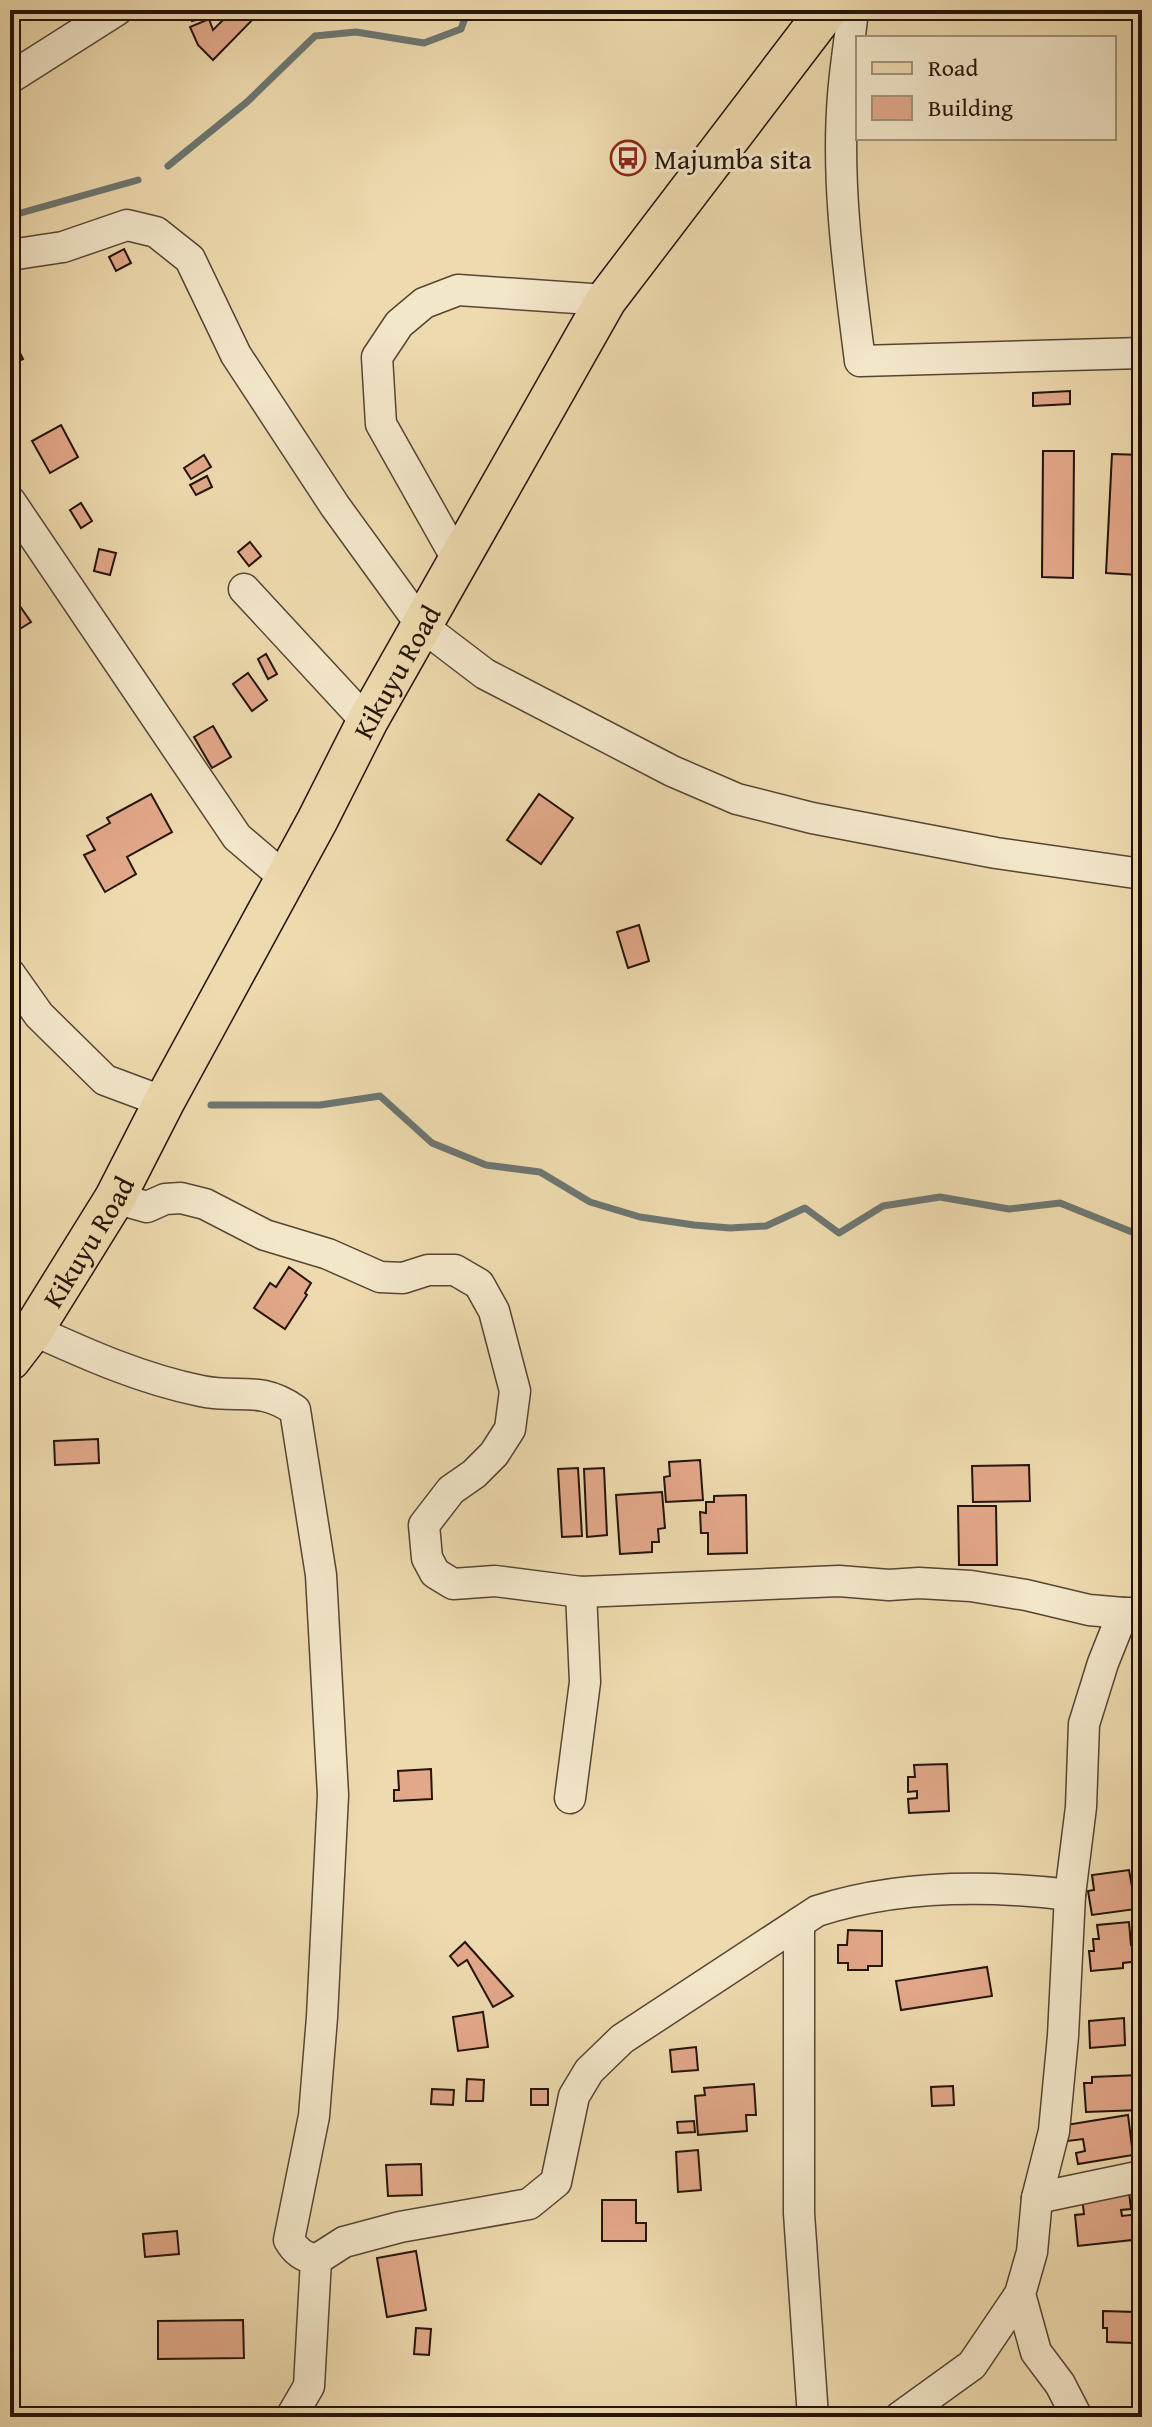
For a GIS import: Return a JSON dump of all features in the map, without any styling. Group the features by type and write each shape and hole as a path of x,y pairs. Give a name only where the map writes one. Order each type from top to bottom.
{"main road":[{"name":"Kikuyu Road","path":"18,1344 115,1198 367,722 606,300 827,10"}],"street":[{"path":"10,78 117,10"},
{"path":"853,10 843,97 842,169 846,250 860,361 1142,353"},
{"path":"10,255 63,247 127,225 156,232 190,259 236,355 335,506 422,626 485,674 672,771 737,799 812,818 996,853 1142,874"},
{"path":"457,559 381,424 377,357 399,324 424,303 458,290 606,300"},
{"path":"10,501 237,837 285,878"},
{"path":"244,589 367,722"},
{"path":"10,974 39,1015 105,1080 164,1102"},
{"path":"115,1198 147,1207 165,1199 181,1198 205,1204 265,1235 328,1254 380,1277 403,1278 428,1270 455,1270 479,1284 494,1311 515,1391 510,1429 494,1454 474,1474 451,1490 424,1525 427,1558 435,1573 453,1584 495,1581 581,1592 839,1581 889,1585 919,1583 971,1586 1089,1610 1132,1613 1103,1663 1084,1724 1081,1807 1070,1895 1063,2036 1054,2131 1037,2198 1032,2252 1020,2294 972,2365 900,2417"},
{"path":"18,1344 204,1392 247,1392 278,1399 295,1410 321,1575 333,1795 314,2116 289,2240 294,2249 316,2260"},
{"path":"570,1798 585,1682 581,1592"},
{"path":"316,2260 344,2242 386,2230 529,2204 556,2182 574,2096 589,2071 622,2039 817,1911 849,1900 910,1892 1022,1889 1070,1895"},
{"path":"799,1923 799,2213 813,2417"},
{"path":"1037,2198 1142,2176"},
{"path":"291,2417 309,2386 316,2260"},
{"path":"1020,2294 1036,2352 1060,2384 1077,2417"}],"building":[{"path":"189,10 207,10 209,17 192,21"},
{"path":"233,10 262,10 213,60 198,45 190,27 209,19 213,30"},
{"path":"124,249 131,263 116,271 109,257"},
{"path":"1133,296 1142,296 1142,343 1135,344"},
{"path":"10,333 23,359 10,365"},
{"path":"1070,391 1070,404 1033,406 1033,393"},
{"path":"61,425 78,457 50,473 32,441"},
{"path":"1043,451 1074,451 1073,578 1042,577"},
{"path":"1112,454 1142,455 1138,575 1106,573"},
{"path":"204,455 211,467 191,479 184,468"},
{"path":"207,476 212,487 196,495 190,485"},
{"path":"81,503 92,521 81,528 70,510"},
{"path":"250,542 261,556 249,566 238,552"},
{"path":"99,549 116,553 110,575 94,571"},
{"path":"10,592 31,622 10,635"},
{"path":"266,654 277,674 268,679 258,659"},
{"path":"248,673 267,700 252,711 233,684"},
{"path":"213,726 231,757 212,768 194,737"},
{"path":"151,794 172,832 127,857 136,874 105,892 84,855 95,850 87,836 110,823 107,818"},
{"path":"539,794 573,818 541,864 507,840"},
{"path":"1133,803 1142,803 1142,822 1134,822"},
{"path":"639,925 649,961 628,968 617,932"},
{"path":"289,1267 311,1283 305,1293 307,1295 285,1329 254,1308 270,1283 276,1287"},
{"path":"98,1439 99,1463 55,1465 54,1441"},
{"path":"700,1460 703,1500 666,1502 664,1477 670,1476 669,1462"},
{"path":"1029,1465 1030,1501 973,1502 972,1466"},
{"path":"578,1468 582,1536 562,1537 558,1469"},
{"path":"604,1468 607,1535 587,1537 584,1469"},
{"path":"662,1492 665,1528 658,1529 659,1542 652,1542 652,1552 620,1554 616,1495"},
{"path":"746,1495 747,1553 708,1554 708,1533 701,1533 700,1512 706,1513 706,1502 714,1502 714,1496"},
{"path":"958,1506 996,1506 997,1565 959,1565"},
{"path":"947,1764 949,1811 909,1813 908,1799 917,1798 917,1791 908,1792 908,1777 915,1777 914,1765"},
{"path":"431,1769 432,1799 394,1801 394,1790 399,1790 398,1771"},
{"path":"1129,1870 1136,1909 1092,1915 1088,1891 1094,1890 1092,1875"},
{"path":"1129,1922 1131,1945 1138,1944 1139,1961 1123,1963 1123,1968 1091,1971 1089,1951 1094,1951 1093,1939 1099,1939 1097,1925"},
{"path":"848,1930 882,1931 882,1966 848,1970 848,1963 838,1963 838,1945 847,1945"},
{"path":"465,1942 513,1996 493,2007 467,1960 458,1966 450,1956"},
{"path":"987,1967 992,1996 901,2010 896,1981"},
{"path":"483,2012 488,2047 458,2051 453,2017"},
{"path":"1124,2018 1125,2045 1090,2048 1089,2021"},
{"path":"696,2047 698,2070 672,2072 670,2050"},
{"path":"1139,2075 1141,2110 1086,2112 1084,2083 1092,2083 1092,2077"},
{"path":"467,2079 484,2080 483,2101 466,2101"},
{"path":"754,2084 756,2115 746,2115 747,2131 698,2135 695,2096 705,2095 704,2088"},
{"path":"953,2086 954,2105 932,2106 931,2087"},
{"path":"432,2089 454,2090 453,2105 431,2104"},
{"path":"531,2089 548,2089 548,2105 531,2105"},
{"path":"1128,2115 1133,2155 1078,2164 1076,2153 1085,2151 1083,2139 1068,2141 1066,2125"},
{"path":"694,2121 695,2132 678,2133 677,2122"},
{"path":"698,2150 701,2190 678,2192 676,2152"},
{"path":"421,2164 422,2195 388,2196 386,2165"},
{"path":"1129,2192 1131,2209 1121,2210 1122,2216 1139,2214 1141,2239 1078,2246 1075,2215 1084,2214 1082,2197"},
{"path":"602,2200 636,2200 636,2223 646,2223 646,2241 602,2241"},
{"path":"177,2231 179,2254 145,2257 143,2234"},
{"path":"416,2251 426,2310 387,2317 377,2258"},
{"path":"1103,2311 1135,2312 1134,2343 1107,2342"},
{"path":"243,2320 244,2358 158,2359 158,2321"},
{"path":"416,2328 431,2329 429,2355 414,2354"}],"waterway":[{"path":"168,166 247,102 315,36 356,32 424,43 461,29 468,10"},
{"path":"10,216 138,180"},
{"path":"211,1105 320,1105 380,1096 432,1143 486,1165 540,1172 590,1202 640,1217 694,1225 730,1228 766,1226 805,1208 839,1233 883,1206 940,1197 1009,1209 1060,1203 1142,1236"}],"place":[{"name":"Majumba sita","path":"628,158"}]}
